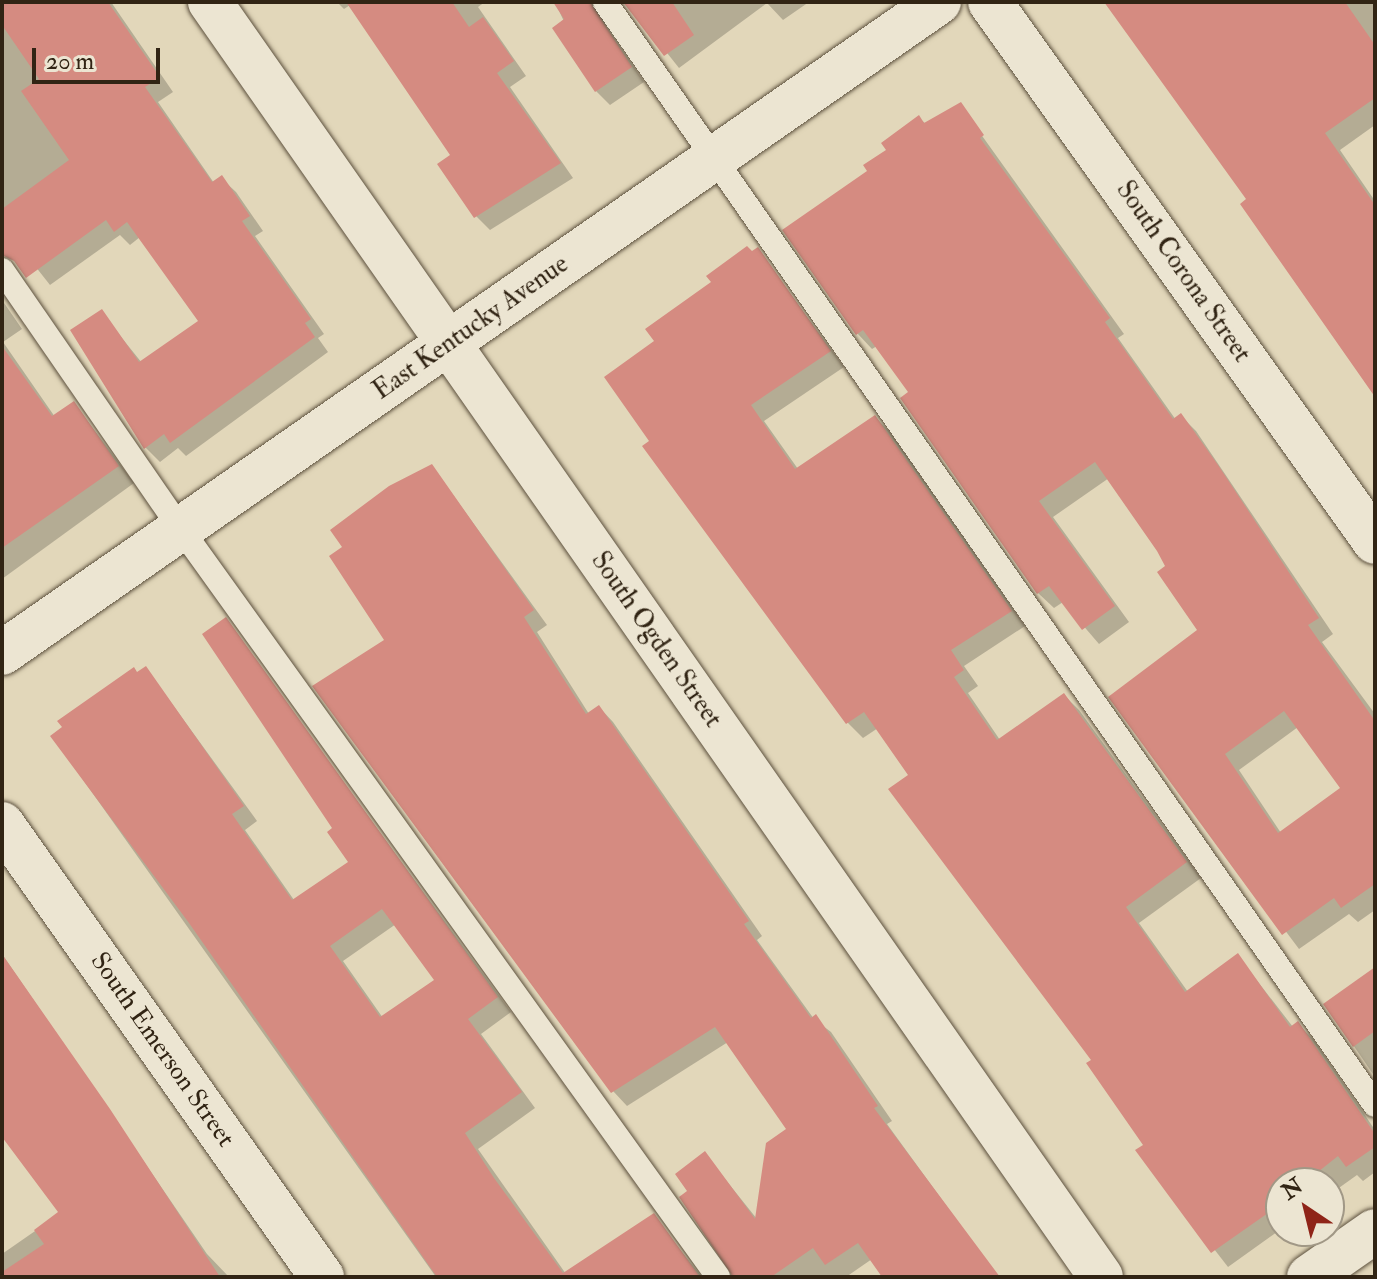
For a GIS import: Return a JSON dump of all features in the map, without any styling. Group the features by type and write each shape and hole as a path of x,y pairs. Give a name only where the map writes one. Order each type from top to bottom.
{"street":[{"name":"South Ogden Street","path":"210,2 1101,1277"},
{"name":"East Kentucky Avenue","path":"2,653 939,2"},
{"name":"South Corona Street","path":"990,2 1375,542"},
{"name":"South Emerson Street","path":"2,824 322,1277"},
{"path":"1309,1277 1375,1231"}],"lane":[{"path":"605,2 1375,1105"},
{"path":"2,270 181,529 718,1277"}],"building":[{"path":"2,2 108,2 160,77 145,87 212,182 222,175 250,216 242,221 311,319 305,323 315,337 170,443 164,434 144,449 70,330 102,309 139,362 198,321 127,222 114,232 106,220 26,278 14,261 2,255 2,209 69,160 21,91 39,79 2,25"},
{"path":"346,2 452,2 469,27 483,17 514,61 497,73 561,163 474,218 437,164 450,155"},
{"path":"553,2 590,2 632,67 595,92 552,28 564,19"},
{"path":"623,2 672,2 694,35 664,56"},
{"path":"1104,2 1345,2 1375,45 1375,98 1325,133 1375,205 1375,397 1240,204 1246,199"},
{"path":"961,102 984,135 980,138 1110,318 1105,322 1173,419 1181,413 1218,465 1319,618 1308,625 1375,721 1375,884 1341,908 1334,898 1282,935 1108,697 1197,630 1157,572 1165,566 1157,551 1095,462 1039,501 1115,606 1082,630 1049,586 1037,594 900,398 908,392 863,330 856,335 782,230 867,171 863,165 886,150 881,143 919,115 924,123","holes":["1284,711 1340,788 1278,833 1225,754"]},
{"path":"747,246 752,251 758,247 831,351 751,405 795,469 875,415 1012,611 951,650 964,670 954,677 997,740 1064,693 1187,862 1126,907 1185,992 1238,953 1290,1027 1298,1021 1375,1134 1375,1147 1346,1167 1338,1156 1324,1167 1265,1167 1265,1215 1211,1253 1135,1150 1143,1145 1086,1063 1091,1060 888,789 908,775 864,712 846,724 642,446 649,441 604,377 654,341 645,329 711,282 706,276"},
{"path":"2,346 52,416 74,401 119,466 2,548"},
{"path":"432,464 534,610 524,617 586,714 599,705 749,921 744,924 811,1018 816,1014 878,1106 874,1108 1000,1277 882,1277 858,1243 825,1265 813,1248 771,1277 733,1277 679,1197 687,1191 675,1174 705,1151 755,1219 766,1143 786,1129 715,1027 611,1093 312,686 384,640 329,556 342,547 330,530 389,486"},
{"path":"226,617 498,997 468,1019 522,1092 465,1133 563,1273 654,1213 700,1277 437,1277 189,923 50,736 62,727 57,721 134,667 137,672 146,666 244,806 232,814 292,900 348,862 327,832 332,828 202,634","holes":["382,909 434,980 380,1017 330,946"]},
{"path":"2,954 110,1109 220,1277 2,1277 2,1272 44,1244 34,1230 58,1212 2,1137"},
{"path":"1375,967 1375,1031 1353,1047 1323,1004"}]}
